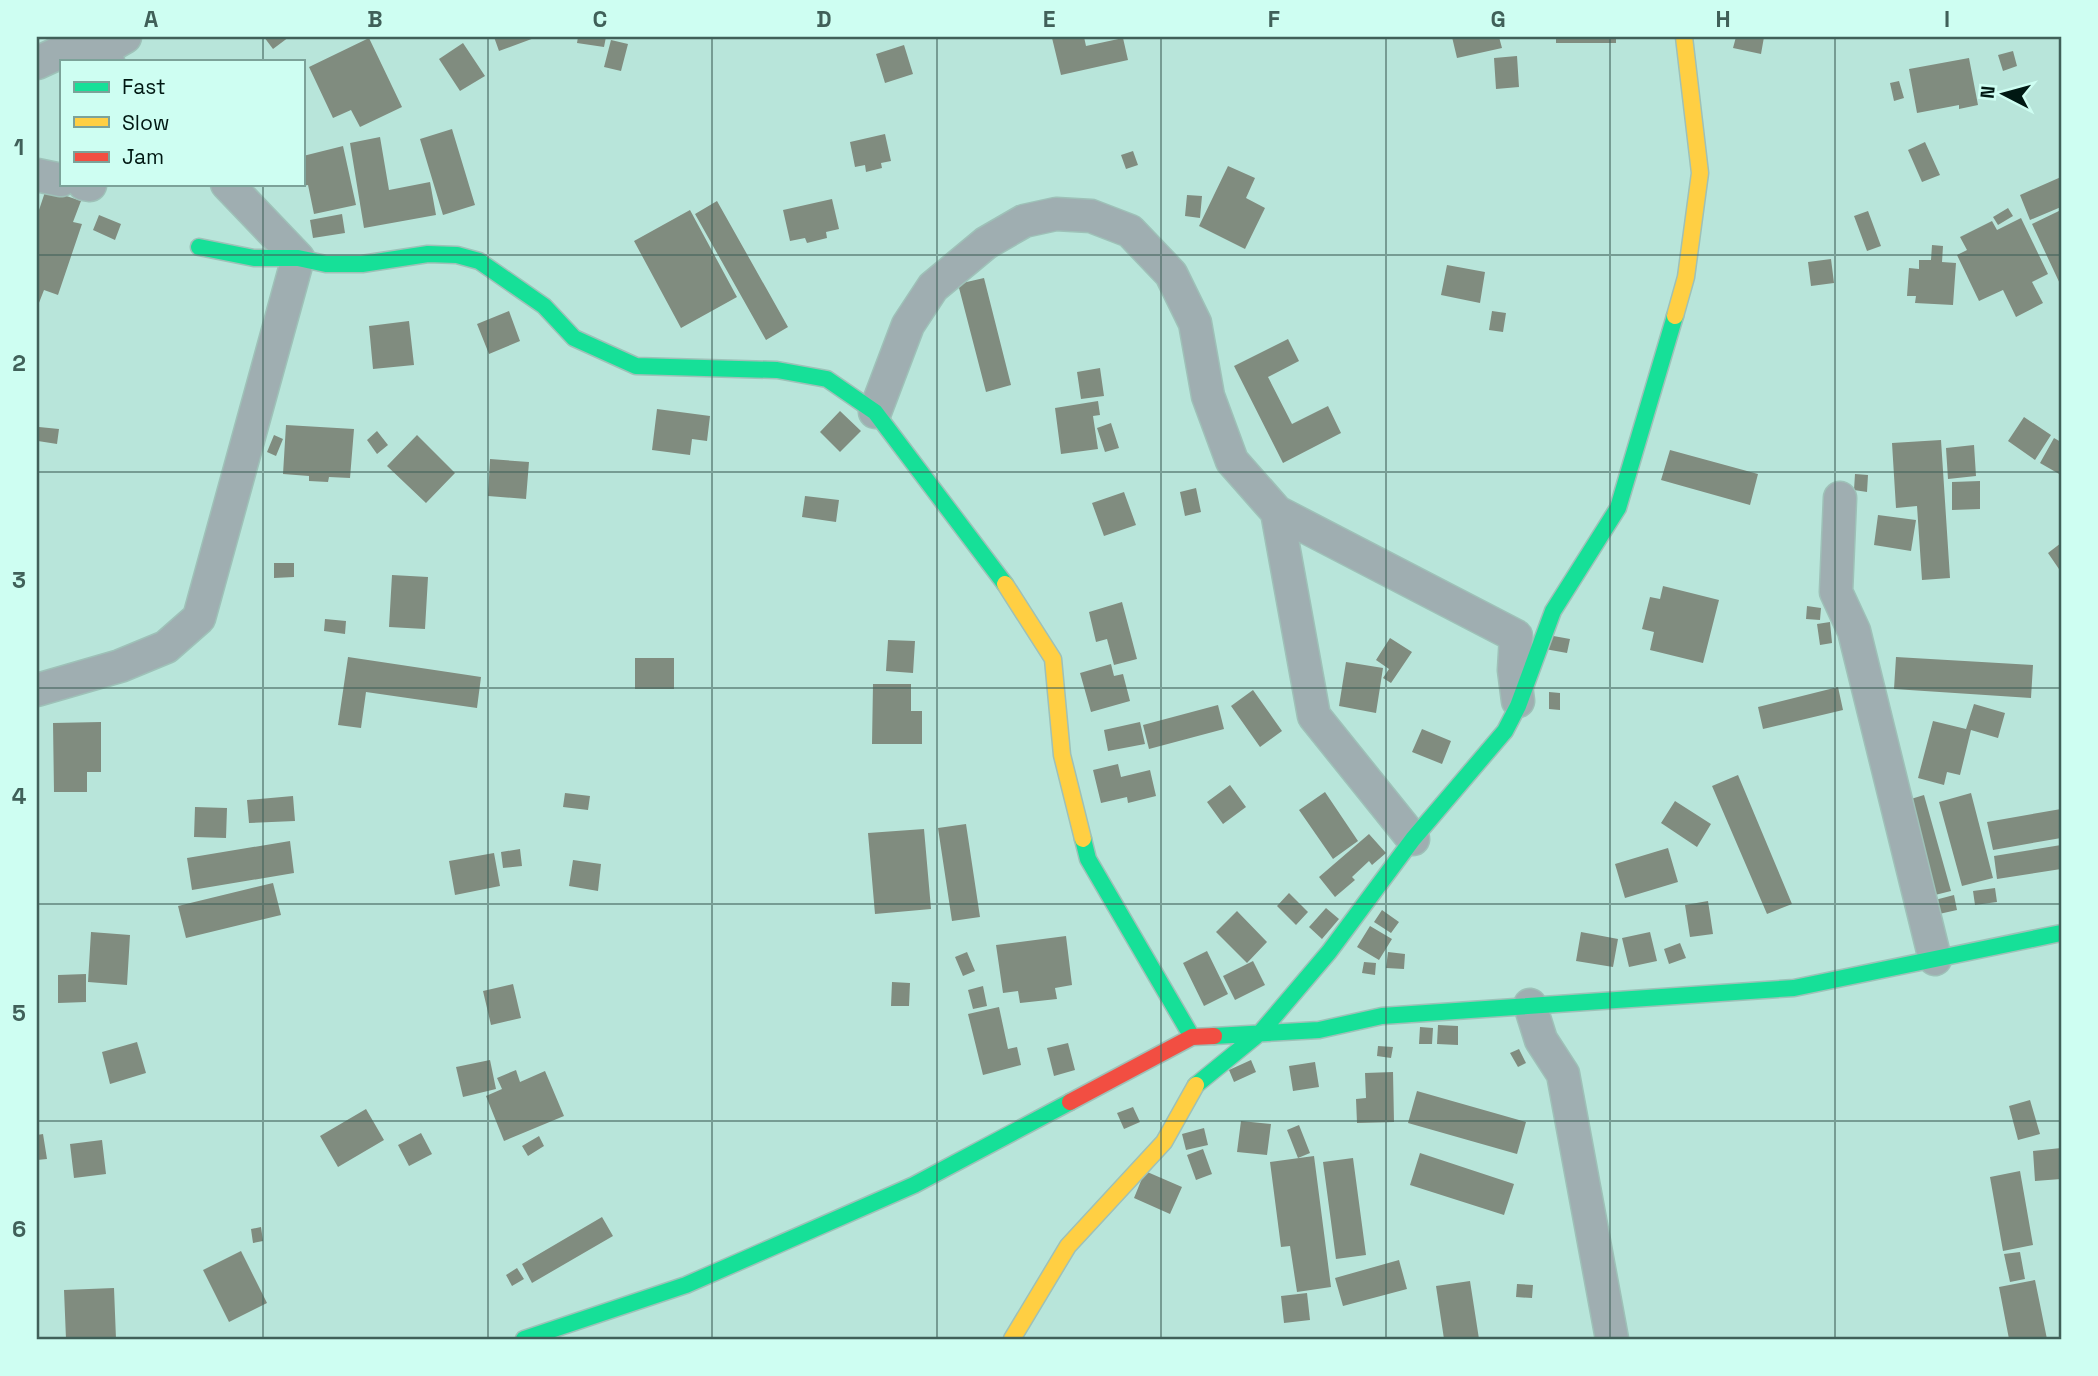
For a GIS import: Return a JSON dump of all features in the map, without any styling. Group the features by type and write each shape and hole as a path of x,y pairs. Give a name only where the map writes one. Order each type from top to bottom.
{"street":[{"path":"1012,1339 1068,1246 1164,1142 1198,1081 1261,1032 1329,952 1413,839 1504,731 1518,706 1553,611 1618,508 1686,277 1700,173 1684,37"},
{"path":"37,63 101,45"},
{"path":"37,175 60,179"},
{"path":"229,186 298,258"},
{"path":"875,412 908,325 933,287 986,243 1024,221 1056,214 1091,216 1130,231 1171,274 1195,323 1208,396 1232,461 1277,512 1516,636 1514,670 1518,706"},
{"path":"199,247 254,258 298,258 326,264 362,264 428,254 457,255 479,261 544,306 574,338 636,366 777,370 827,379 875,412 1020,603 1053,659 1062,755 1088,859 1192,1037"},
{"path":"37,690 120,666 166,647 199,618 298,258"},
{"path":"1840,498 1836,592 1854,631 1935,959"},
{"path":"1277,512 1314,716 1413,839"},
{"path":"524,1339 686,1285 914,1185 1192,1037 1320,1030 1382,1016 1794,988 2061,933"},
{"path":"1530,1006 1541,1040 1563,1074 1612,1339"}],"building":[{"path":"264,37 289,37 273,49"},
{"path":"494,37 537,37 499,51"},
{"path":"578,37 606,37 604,47 577,43"},
{"path":"1084,37 1086,46 1123,38 1128,60 1061,75 1052,38"},
{"path":"1452,37 1499,37 1502,48 1457,58"},
{"path":"1556,37 1616,37 1616,43 1556,43"},
{"path":"1736,37 1764,37 1761,54 1733,48"},
{"path":"369,38 402,107 360,127 351,110 333,118 309,67"},
{"path":"611,40 628,44 621,71 604,67"},
{"path":"463,43 485,76 460,91 439,59"},
{"path":"904,45 913,74 885,83 876,54"},
{"path":"2013,51 2017,66 2003,71 1998,55"},
{"path":"1517,56 1519,87 1496,89 1494,58"},
{"path":"1969,58 1978,105 1959,109 1959,105 1917,113 1909,69"},
{"path":"1899,81 1904,98 1894,101 1890,83"},
{"path":"452,129 475,205 443,215 420,139"},
{"path":"885,134 891,161 881,163 882,168 866,172 865,165 855,167 850,142"},
{"path":"380,137 389,190 430,182 436,215 364,228 350,143"},
{"path":"1925,142 1940,175 1922,182 1908,150"},
{"path":"343,146 356,205 314,214 308,185 304,186 304,156"},
{"path":"1133,151 1138,165 1126,169 1121,155"},
{"path":"1228,166 1255,178 1246,198 1265,208 1245,249 1199,226"},
{"path":"2061,177 2061,207 2030,220 2020,195"},
{"path":"46,189 81,201 73,222 82,224 58,295 44,290 37,308 37,216"},
{"path":"1187,195 1202,196 1200,218 1185,216"},
{"path":"832,199 839,229 826,232 827,238 807,243 805,238 790,241 783,210"},
{"path":"717,201 788,327 766,340 695,214"},
{"path":"2008,208 2013,216 1998,225 1993,217"},
{"path":"690,210 737,297 681,328 634,241"},
{"path":"2061,210 2061,286 2032,224"},
{"path":"1868,211 1881,246 1867,251 1854,216"},
{"path":"342,214 345,233 313,238 310,220"},
{"path":"99,215 121,224 115,240 93,230"},
{"path":"2021,218 2048,274 2032,282 2043,303 2016,317 2003,290 1979,301 1957,255 1967,250 1960,237 1992,221 1997,230"},
{"path":"1932,245 1943,246 1942,262 1956,263 1953,305 1915,303 1916,296 1907,296 1909,268 1919,269 1919,260 1931,260"},
{"path":"1831,259 1834,283 1811,286 1808,262"},
{"path":"1447,265 1485,272 1480,303 1441,295"},
{"path":"984,278 1011,385 986,392 958,284"},
{"path":"509,311 520,341 489,354 477,324"},
{"path":"1492,311 1506,313 1503,332 1489,330"},
{"path":"409,321 414,365 373,369 369,326"},
{"path":"1288,339 1299,361 1268,377 1292,424 1328,406 1341,433 1283,463 1234,366"},
{"path":"1100,368 1104,396 1081,399 1077,372"},
{"path":"1098,401 1100,415 1093,416 1098,449 1061,454 1055,408"},
{"path":"657,409 710,416 707,441 692,439 690,455 652,450"},
{"path":"840,411 861,431 840,452 820,432"},
{"path":"2024,417 2051,435 2035,460 2008,441"},
{"path":"1111,423 1119,448 1105,452 1097,428"},
{"path":"286,425 354,429 350,478 329,477 328,482 309,481 309,476 283,474"},
{"path":"39,427 59,429 57,444 38,441"},
{"path":"377,431 388,445 377,454 367,440"},
{"path":"274,435 283,439 276,456 267,452"},
{"path":"417,435 455,473 426,503 387,466"},
{"path":"2054,438 2061,442 2061,475 2040,463"},
{"path":"1941,440 1950,578 1922,580 1917,506 1896,508 1892,443"},
{"path":"1974,445 1976,476 1948,479 1946,448"},
{"path":"1670,450 1758,474 1750,505 1661,480"},
{"path":"490,459 529,462 526,499 488,496"},
{"path":"1855,474 1868,475 1867,492 1854,490"},
{"path":"1980,481 1980,509 1952,510 1952,482"},
{"path":"1196,488 1201,512 1185,516 1180,492"},
{"path":"1124,492 1136,525 1104,536 1092,503"},
{"path":"805,496 839,500 836,522 802,517"},
{"path":"1878,515 1916,520 1911,551 1874,545"},
{"path":"2061,543 2061,572 2048,553"},
{"path":"274,563 294,563 294,577 274,578"},
{"path":"392,575 428,577 425,629 389,627"},
{"path":"1663,586 1719,600 1703,663 1650,650 1654,632 1642,629 1650,597 1660,599"},
{"path":"1122,602 1137,659 1114,665 1107,639 1096,642 1089,612"},
{"path":"1807,606 1821,608 1820,620 1806,619"},
{"path":"325,619 346,621 345,634 324,631"},
{"path":"1830,622 1832,643 1820,645 1817,624"},
{"path":"1548,635 1570,639 1567,653 1545,649"},
{"path":"1390,638 1412,652 1391,683 1383,678 1389,669 1376,660"},
{"path":"888,640 915,641 913,673 886,671"},
{"path":"348,657 481,677 477,708 366,692 361,728 338,725"},
{"path":"1896,657 2033,665 2031,698 1894,689"},
{"path":"635,658 674,658 674,689 635,689"},
{"path":"1346,662 1383,668 1376,713 1339,706"},
{"path":"1111,664 1114,676 1123,674 1130,701 1091,712 1080,673"},
{"path":"873,684 911,684 911,711 922,711 922,744 872,744"},
{"path":"1838,687 1843,710 1763,729 1758,707"},
{"path":"1253,690 1282,731 1260,747 1231,706"},
{"path":"1549,692 1560,693 1560,710 1549,709"},
{"path":"1974,704 2005,713 1998,738 1971,730 1960,775 1947,772 1944,785 1918,778 1933,721 1966,729"},
{"path":"1218,705 1224,729 1149,749 1143,725"},
{"path":"101,722 101,772 87,772 87,792 54,792 53,723"},
{"path":"1140,722 1145,744 1108,751 1104,730"},
{"path":"1422,729 1451,741 1442,764 1412,752"},
{"path":"1118,764 1121,777 1150,770 1156,796 1128,803 1127,797 1101,803 1093,770"},
{"path":"1738,775 1792,904 1767,914 1712,786"},
{"path":"1230,785 1246,807 1223,824 1207,802"},
{"path":"1325,792 1358,841 1333,859 1299,810"},
{"path":"565,793 590,796 588,810 563,807"},
{"path":"1971,793 1993,878 1962,886 1939,802"},
{"path":"1924,795 1951,891 1927,897 1901,802"},
{"path":"293,796 295,821 249,823 247,800"},
{"path":"1675,801 1711,824 1697,847 1661,823"},
{"path":"195,807 227,808 226,838 194,837"},
{"path":"2061,809 2061,838 1993,850 1987,822"},
{"path":"966,824 980,917 952,921 938,828"},
{"path":"924,829 931,909 875,914 868,833"},
{"path":"1369,834 1386,853 1372,865 1369,861 1352,877 1355,880 1335,897 1319,877"},
{"path":"290,841 294,873 192,890 187,858"},
{"path":"2061,845 2061,869 1997,879 1994,856"},
{"path":"1668,848 1678,882 1625,898 1615,864"},
{"path":"520,849 522,866 503,868 501,852"},
{"path":"494,853 500,886 455,895 449,861"},
{"path":"573,860 601,864 598,891 569,886"},
{"path":"273,883 281,915 186,938 178,906"},
{"path":"1995,888 1997,902 1975,905 1973,891"},
{"path":"1289,893 1308,912 1296,925 1277,906"},
{"path":"1954,895 1957,910 1939,914 1935,900"},
{"path":"1708,901 1713,934 1690,937 1685,905"},
{"path":"1326,908 1339,919 1322,939 1309,927"},
{"path":"1382,910 1399,922 1391,933 1374,922"},
{"path":"1237,911 1267,942 1247,963 1216,932"},
{"path":"1370,926 1392,939 1379,960 1357,947"},
{"path":"91,932 130,935 127,985 88,982"},
{"path":"1581,932 1618,939 1613,967 1576,961"},
{"path":"1650,932 1657,961 1629,967 1622,938"},
{"path":"1066,936 1072,985 1055,988 1057,999 1020,1003 1018,991 1003,993 996,945"},
{"path":"1680,943 1686,958 1669,964 1664,949"},
{"path":"1207,951 1228,994 1204,1006 1183,963"},
{"path":"967,952 975,971 963,976 955,957"},
{"path":"1388,952 1405,954 1404,969 1386,968"},
{"path":"1253,961 1265,985 1235,1000 1223,976"},
{"path":"1364,962 1376,963 1375,975 1362,973"},
{"path":"86,974 86,1002 58,1003 58,975"},
{"path":"892,982 910,983 909,1006 891,1006"},
{"path":"513,984 521,1018 491,1025 483,991"},
{"path":"983,986 987,1006 973,1009 968,990"},
{"path":"999,1007 1008,1049 1017,1047 1021,1065 983,1075 968,1014"},
{"path":"1438,1025 1458,1026 1458,1045 1437,1044"},
{"path":"1420,1027 1433,1028 1432,1044 1419,1044"},
{"path":"137,1042 146,1073 110,1084 102,1052"},
{"path":"1068,1043 1075,1070 1054,1076 1047,1048"},
{"path":"1378,1046 1393,1047 1391,1058 1377,1056"},
{"path":"1519,1049 1526,1063 1518,1067 1510,1053"},
{"path":"490,1060 496,1089 463,1097 456,1067"},
{"path":"1251,1060 1256,1072 1234,1082 1229,1070"},
{"path":"1315,1062 1319,1087 1293,1091 1289,1066"},
{"path":"516,1070 520,1082 545,1071 564,1116 504,1141 486,1096 502,1089 497,1078"},
{"path":"1393,1072 1394,1122 1357,1123 1356,1099 1366,1098 1365,1073"},
{"path":"1417,1091 1526,1122 1517,1154 1408,1123"},
{"path":"2030,1100 2040,1134 2018,1140 2009,1106"},
{"path":"1133,1107 1140,1122 1124,1129 1117,1113"},
{"path":"366,1109 384,1140 338,1167 320,1136"},
{"path":"1241,1121 1271,1124 1267,1155 1237,1152"},
{"path":"1299,1125 1310,1153 1298,1158 1287,1130"},
{"path":"1204,1128 1208,1145 1186,1150 1182,1134"},
{"path":"421,1133 432,1154 409,1166 398,1145"},
{"path":"43,1134 47,1159 37,1160 37,1135"},
{"path":"539,1136 544,1146 528,1156 522,1146"},
{"path":"102,1140 106,1174 74,1178 70,1144"},
{"path":"2061,1148 2061,1179 2035,1181 2033,1151"},
{"path":"1203,1149 1212,1174 1196,1180 1187,1155"},
{"path":"1420,1153 1514,1184 1504,1215 1410,1185"},
{"path":"1314,1156 1331,1287 1297,1292 1290,1246 1281,1247 1270,1162"},
{"path":"1353,1158 1366,1255 1336,1259 1323,1162"},
{"path":"1145,1171 1182,1187 1170,1214 1134,1198"},
{"path":"2020,1171 2033,1245 2003,1251 1990,1177"},
{"path":"602,1217 613,1236 532,1283 522,1264"},
{"path":"261,1227 263,1241 253,1243 251,1229"},
{"path":"241,1251 267,1303 229,1322 203,1270"},
{"path":"2020,1252 2025,1279 2010,1282 2004,1254"},
{"path":"1399,1260 1407,1289 1343,1306 1335,1278"},
{"path":"517,1268 524,1279 512,1286 506,1275"},
{"path":"2035,1280 2047,1339 2009,1339 1999,1287"},
{"path":"1470,1281 1479,1339 1444,1339 1436,1286"},
{"path":"1517,1284 1533,1285 1532,1298 1516,1297"},
{"path":"114,1288 116,1339 66,1339 64,1290"},
{"path":"1307,1293 1310,1320 1284,1323 1281,1296"}],"traffic: fast":[{"path":"199,247 254,258 298,258 326,264 362,264 428,254 457,255 479,261 544,306 574,338 636,366 777,370 827,379 875,412 1005,584"},
{"path":"1196,1085 1261,1032 1329,952 1413,839 1505,731 1518,706 1553,611 1618,508 1675,316"},
{"path":"1083,839 1088,859 1192,1037"},
{"path":"1214,1036 1319,1030 1382,1016 1794,988 2061,933"},
{"path":"524,1339 686,1285 914,1185 1070,1102"}],"traffic: slow":[{"path":"1675,316 1686,277 1700,173 1684,37"},
{"path":"1005,584 1053,659 1062,755 1083,839"},
{"path":"1012,1339 1068,1246 1164,1142 1196,1085"}],"traffic: jam":[{"path":"1070,1102 1192,1037 1214,1036"}]}
